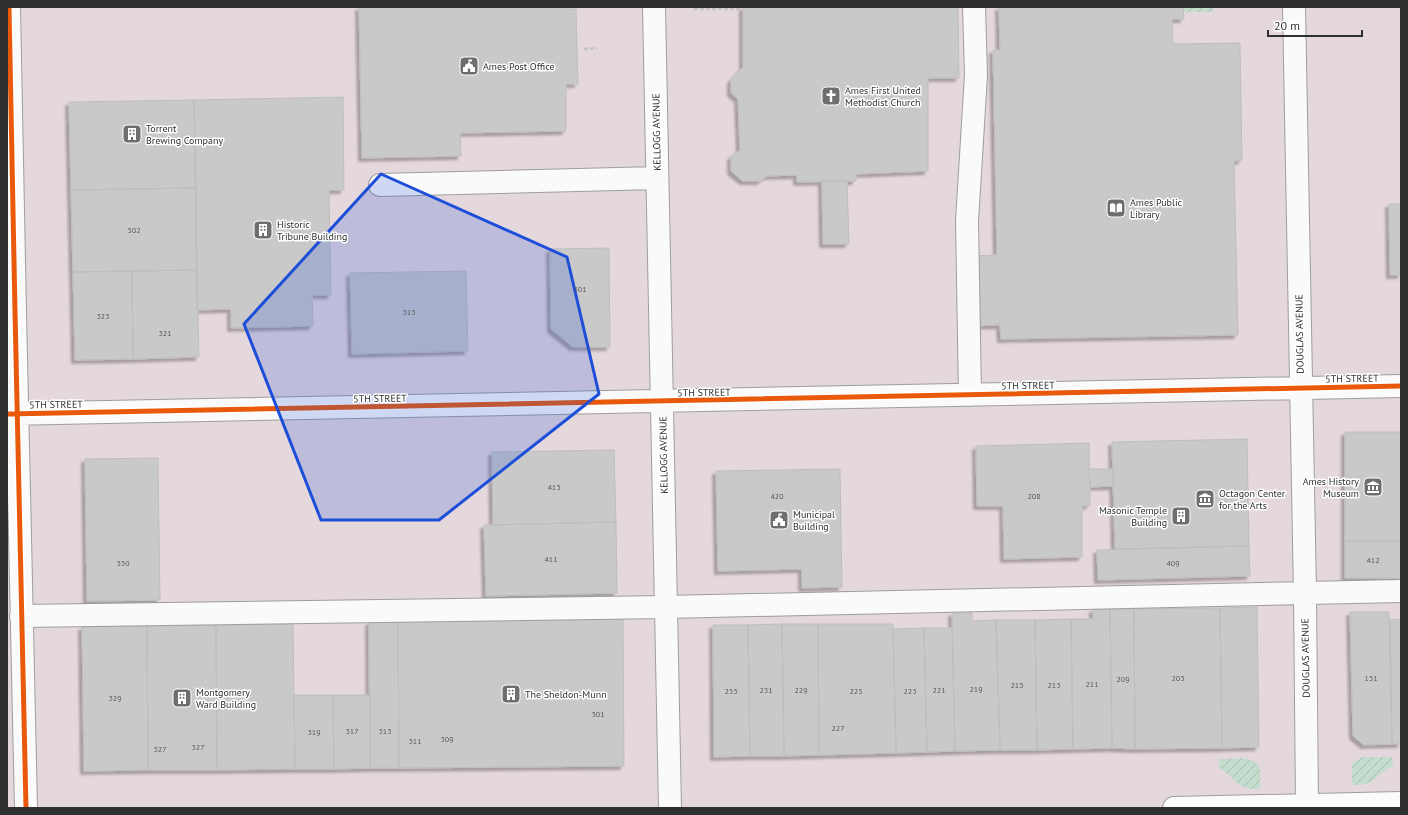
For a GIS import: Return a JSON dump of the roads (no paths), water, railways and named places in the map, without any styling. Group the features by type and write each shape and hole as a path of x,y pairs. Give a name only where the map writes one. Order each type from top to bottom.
{"street":[{"path":"9,7 14,572 26,808"},
{"name":"KELLOGG AVENUE","path":"654,7 670,808"},
{"path":"970,395 967,221 976,75 974,7"},
{"name":"DOUGLAS AVENUE","path":"1294,7 1305,594 1307,805"},
{"path":"380,185 657,178"},
{"name":"5TH STREET","path":"12,414 1401,386"},
{"path":"17,629 666,607 1401,591"},
{"path":"1174,808 1401,803"}],"place":[{"name":"Ames Post Office","path":"469,66"},
{"name":"Ames First United Methodist Church","path":"831,96"},
{"name":"Torrent Brewing Company","path":"132,134"},
{"name":"Ames Public Library","path":"1116,208"},
{"name":"Historic Tribune Building","path":"263,230"},
{"name":"Ames History Museum","path":"1373,487"},
{"name":"Octagon Center for the Arts","path":"1205,499"},
{"name":"Masonic Temple Building","path":"1181,516"},
{"name":"Municipal Building","path":"779,520"},
{"name":"The Sheldon-Munn","path":"511,694"},
{"name":"Montgomery Ward Building","path":"182,698"}]}
